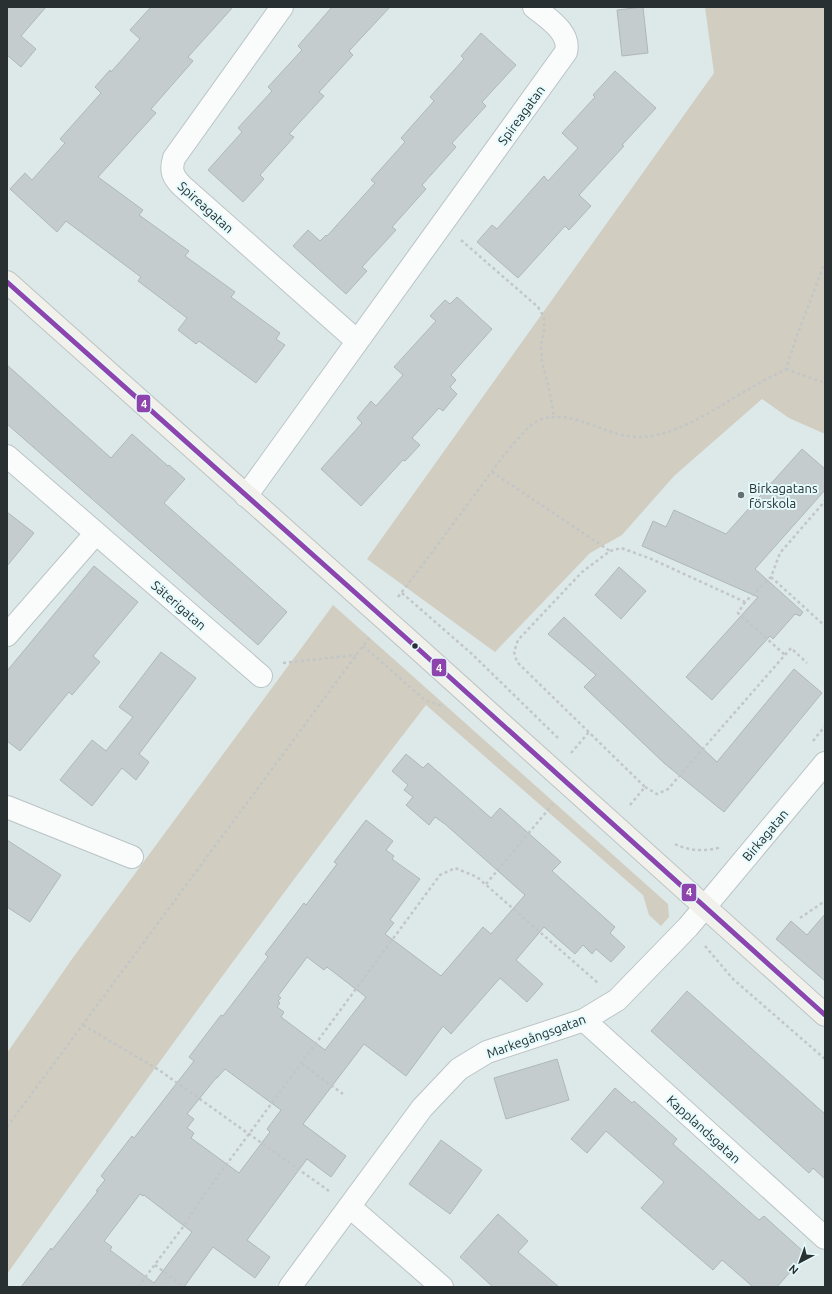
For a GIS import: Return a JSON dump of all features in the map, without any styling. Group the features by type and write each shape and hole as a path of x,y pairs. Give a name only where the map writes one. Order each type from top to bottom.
{"street":[{"name":"Spireagatan","path":"282,7 174,158 172,173 175,179 182,186 357,341"},
{"name":"Spireagatan","path":"246,496 566,52 568,47 562,32 534,7"},
{"path":"7,282 825,1015"},
{"name":"Säterigatan","path":"7,456 256,672"},
{"path":"7,635 96,533"},
{"name":"Birkagatan","path":"704,907 825,763"},
{"path":"7,807 132,857"},
{"name":"Markegångsgatan","path":"290,1287 422,1108 459,1069 487,1052 584,1020 617,1000 688,927 704,907"},
{"name":"Kapplandsgatan","path":"584,1020 825,1238"},
{"path":"350,1206 442,1287"}],"path":[{"path":"459,239 538,307 544,317 544,330 541,346 542,362 549,388 554,417"},
{"path":"394,603 523,432 542,419 554,417 571,418 606,431 625,436 642,437 662,434 707,414 755,385 786,369 825,262"},
{"path":"786,369 825,383"},
{"path":"492,472 610,551"},
{"path":"784,656 738,613 745,602 771,577 780,553 825,501"},
{"path":"745,602 649,558 622,548 610,551 576,578 518,640 514,652 517,662 645,787 657,794 668,789 791,648 807,663"},
{"path":"771,577 825,626"},
{"path":"402,593 472,654 562,742"},
{"path":"7,1127 373,632"},
{"path":"256,672 356,655"},
{"path":"810,744 825,726"},
{"path":"567,747 572,752"},
{"path":"613,825 645,787"},
{"path":"486,884 558,799"},
{"path":"624,800 635,810"},
{"path":"668,840 681,848 700,850 713,849 726,844"},
{"path":"138,1287 183,1227 204,1195 440,876 455,868 477,877 617,1000"},
{"path":"800,918 825,901"},
{"path":"688,927 733,978 825,1059"},
{"path":"83,1025 159,1070 350,1206"},
{"path":"302,1064 343,1094"},
{"path":"155,1265 184,1287"}],"shaded area":[{"path":"705,7 825,7 825,434 789,418 762,399 674,476 622,535 590,553 495,652 367,559 714,73"},
{"path":"333,605 668,904 669,917 661,926 649,915 643,895 426,705 214,988 7,1274 7,1053 72,959"}],"building":[{"path":"7,7 46,7 21,36 36,49 21,67 7,55"},
{"path":"151,7 233,7 188,57 193,61 151,109 156,113 98,177 143,210 139,215 189,251 185,256 235,292 231,297 280,333 276,339 285,345 256,383 199,341 196,344 178,330 187,318 138,281 141,277 66,221 57,232 10,189 25,173 32,180 65,143 60,139 101,93 95,87 110,70 111,72 140,39 130,30"},
{"path":"332,7 390,7 349,51 353,55 319,92 324,96 289,134 294,137 260,175 264,179 243,202 208,170 242,132 238,128 272,91 268,87 302,50 298,46"},
{"path":"643,7 648,53 622,56 617,10"},
{"path":"481,33 516,65 482,102 486,106 452,143 456,147 422,185 426,189 392,227 396,230 362,267 367,271 346,294 293,246 308,230 320,241 326,235 327,236 375,183 371,180 405,142 401,138 434,101 430,97 464,59 461,56"},
{"path":"615,71 656,108 622,145 624,146 579,195 591,206 569,230 565,226 518,278 477,242 492,225 497,229 544,176 548,181 578,148 562,133 595,97 593,95"},
{"path":"457,297 492,329 451,375 456,380 450,387 457,394 443,411 439,408 412,438 420,445 405,461 403,460 361,506 321,469 362,423 357,418 371,401 376,406 403,375 394,367 436,321 430,316 445,300 450,304"},
{"path":"7,365 111,458 132,434 185,479 164,503 287,612 258,645 7,424"},
{"path":"802,449 825,469 825,490 755,569 803,612 800,616 795,614 773,639 770,636 712,700 686,677 758,597 642,546 653,521 666,527 674,510 726,534"},
{"path":"7,512 34,533 7,566"},
{"path":"94,566 138,602 93,656 100,662 72,695 69,692 20,751 7,741 7,671"},
{"path":"619,567 646,591 621,619 595,595"},
{"path":"564,617 717,762 794,669 822,693 724,812 664,763 584,687 596,675 548,634"},
{"path":"161,652 196,678 139,754 149,762 136,780 122,768 92,806 60,780 92,740 106,751 133,717 119,707"},
{"path":"406,754 423,768 428,763 491,818 500,808 561,862 552,871 615,927 610,933 625,947 611,962 596,949 592,954 583,945 575,954 544,927 516,960 543,984 527,1002 500,978 451,1034 443,1026 406,1076 364,1044 303,1124 346,1156 331,1177 307,1159 247,1240 270,1257 255,1278 213,1247 184,1287 21,1287 98,1191 96,1191 105,1180 101,1176 132,1136 134,1138 194,1061 189,1057 221,1015 223,1016 268,957 265,954 304,903 306,905 337,864 334,862 366,820 393,841 386,850 394,856 392,859 420,879 390,920 394,923 385,934 441,976 483,927 491,934 525,895 445,824 435,817 429,825 406,805 413,797 404,790 408,785 392,771","holes":["307,957 324,970 327,967 366,997 325,1050 281,1017 284,1012 277,1007 280,1003 278,1001 281,998 278,996","225,1069 281,1110 267,1129 270,1132 239,1173 191,1138 194,1133 187,1128 194,1119 187,1114","140,1194 143,1196 144,1195 192,1232 154,1283 110,1250 112,1247 104,1241"]},
{"path":"7,840 61,875 30,922 7,907"},
{"path":"825,914 825,981 776,939 791,921 807,935"},
{"path":"687,991 825,1114 825,1179 813,1168 809,1173 651,1031"},
{"path":"557,1059 569,1100 506,1119 494,1078"},
{"path":"615,1088 632,1103 634,1101 677,1139 673,1144 759,1220 764,1216 806,1254 777,1287 753,1287 722,1260 713,1270 641,1208 664,1182 606,1131 587,1153 571,1139"},
{"path":"441,1140 482,1170 450,1214 409,1184"},
{"path":"498,1214 528,1241 518,1252 559,1287 493,1287 460,1257"}],"transit line":[{"name":"4","path":"7,282 825,1015"}],"place":[{"name":"Birkagatans förskola","path":"741,495"}]}
